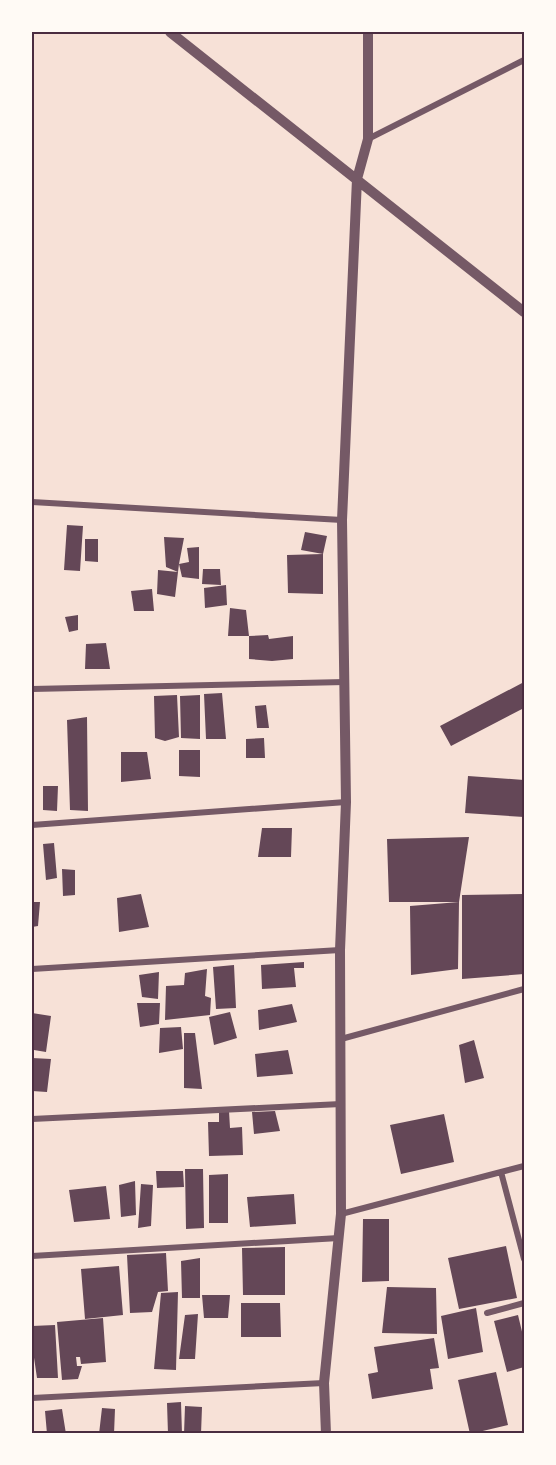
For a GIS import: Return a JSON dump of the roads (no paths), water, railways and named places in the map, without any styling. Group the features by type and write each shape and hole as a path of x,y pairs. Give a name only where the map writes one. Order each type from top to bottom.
{"street":[{"path":"170,32 525,312"},
{"path":"326,1434 324,1383 341,1214 340,950 346,802 342,520 357,179 368,139 368,32"},
{"path":"368,139 525,60"},
{"path":"32,502 342,520"},
{"path":"32,689 345,682"},
{"path":"32,825 346,802"},
{"path":"32,969 340,950"},
{"path":"341,1039 525,989"},
{"path":"32,1119 341,1104"},
{"path":"341,1214 525,1166"},
{"path":"501,1172 525,1259"},
{"path":"32,1256 340,1238"},
{"path":"487,1313 525,1303"},
{"path":"32,1398 324,1383"}]}
